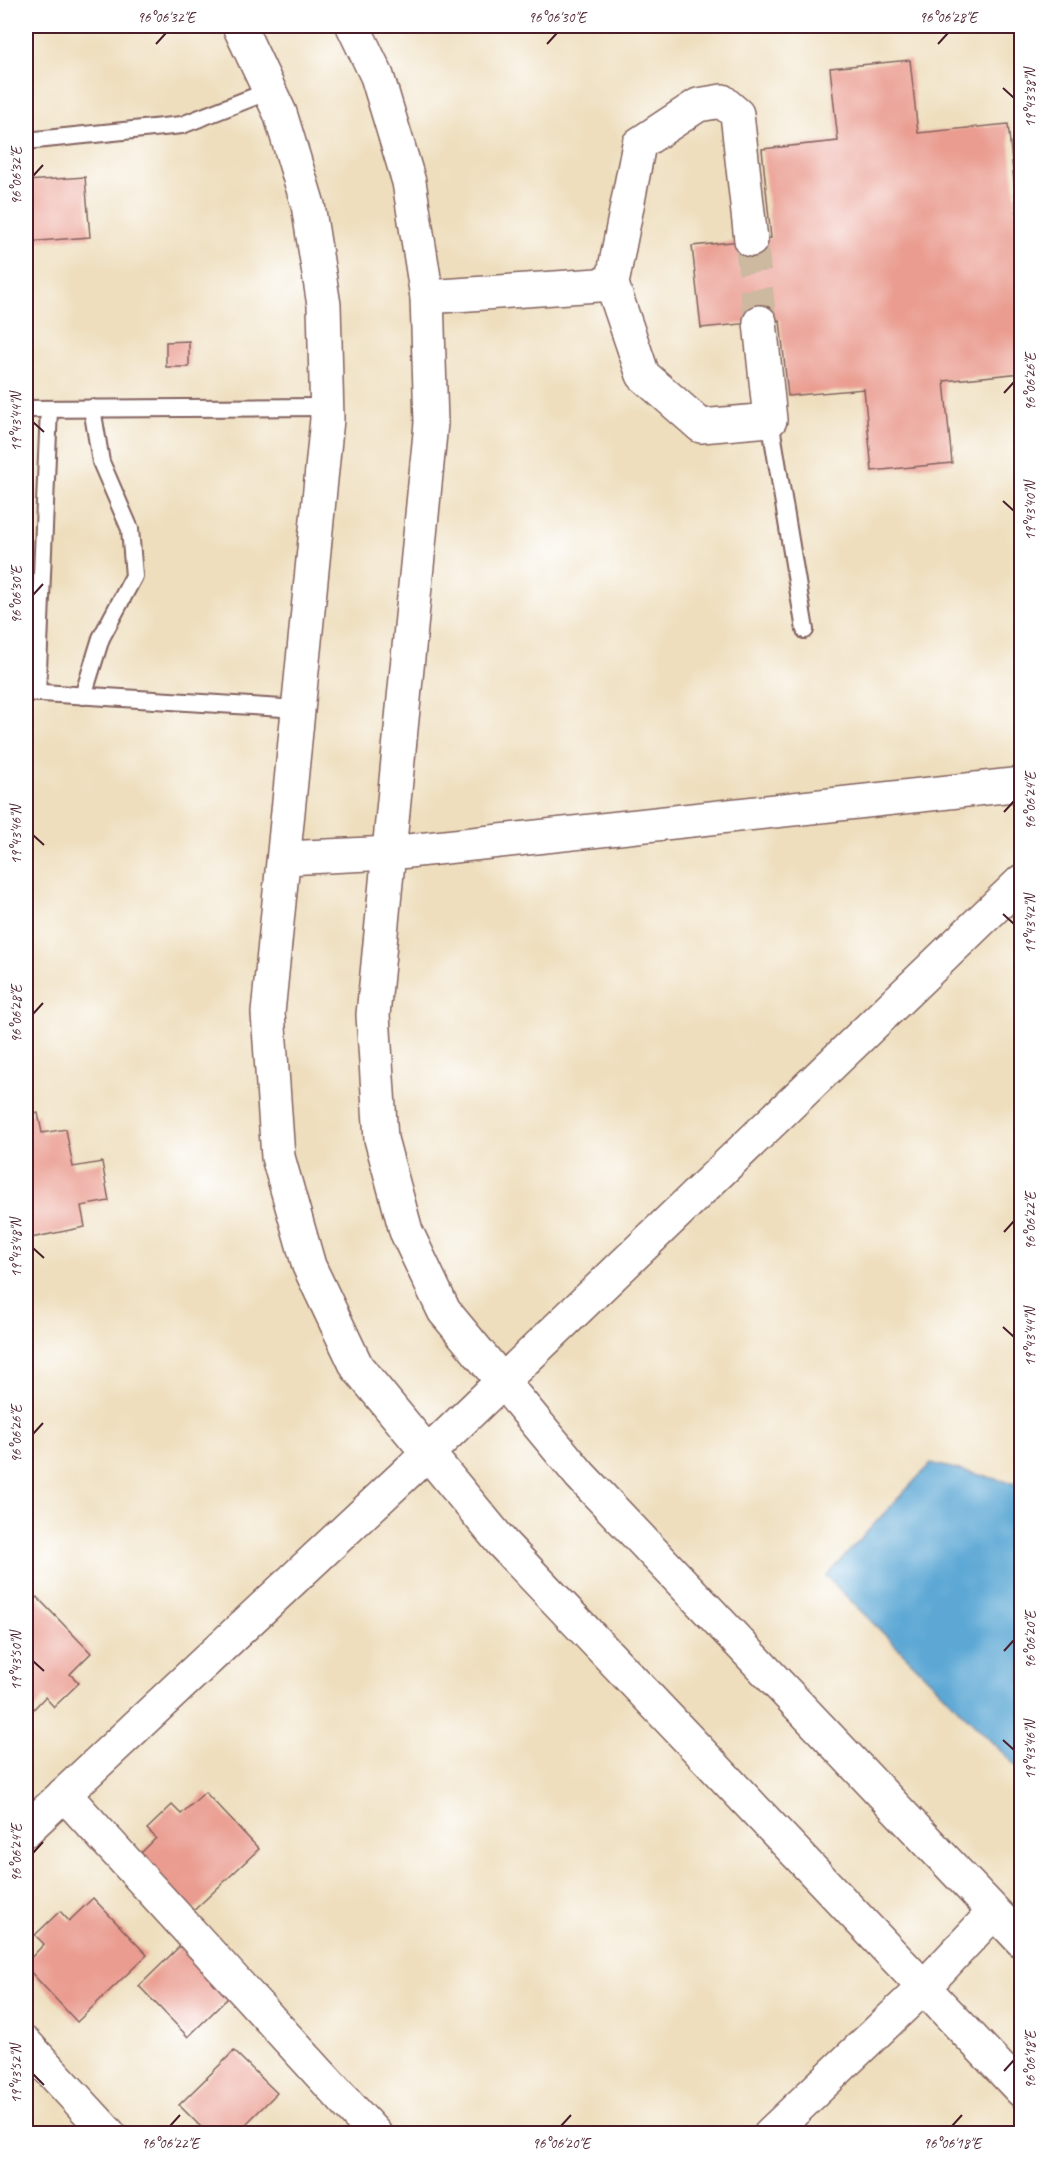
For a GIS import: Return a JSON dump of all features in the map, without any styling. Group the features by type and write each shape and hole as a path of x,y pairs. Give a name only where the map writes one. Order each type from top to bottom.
{"street":[{"path":"239,26 280,113 308,205 324,305 327,407 285,858 268,1013 278,1157 309,1266 357,1367 502,1543 1022,2091"},
{"path":"353,26 377,76 409,182 427,297 430,423 373,1016 381,1139 406,1231 444,1311 580,1475 1022,1941"},
{"path":"751,240 737,114 722,101 698,105 639,144 612,284 643,375 700,426 770,420 760,322"},
{"path":"427,297 612,284"},
{"path":"285,858 390,853 1022,784"},
{"path":"26,1830 428,1453 501,1380 1022,881"},
{"path":"64,1794 375,2133"},
{"path":"770,2133 923,1988 994,1912"},
{"path":"26,2044 108,2133"}],"lane":[{"path":"26,141 182,125 269,91"},
{"path":"26,409 327,407"},
{"path":"83,696 100,638 134,576 130,529 101,462 92,408"},
{"path":"49,409 31,692 298,709"},
{"path":"770,420 805,630"}],"water":[{"path":"931,1463 1021,1485 1021,1771 826,1576"}],"building":[{"path":"910,60 918,133 1008,124 1022,258 1022,373 944,381 952,463 872,471 864,389 788,396 780,320 701,328 692,246 771,238 762,149 838,141 830,68"},
{"path":"85,177 90,237 26,242 26,181"},
{"path":"189,341 189,367 166,367 166,342"},
{"path":"38,1113 42,1133 66,1129 73,1167 102,1162 109,1201 81,1206 85,1227 26,1239 26,1115"},
{"path":"37,1597 91,1653 70,1674 79,1683 54,1707 45,1697 26,1717 26,1608"},
{"path":"205,1792 259,1849 189,1915 135,1859 156,1838 147,1829 172,1805 181,1814"},
{"path":"93,1898 147,1955 77,2022 26,1967 26,1963 44,1944 35,1935 60,1911 69,1921"},
{"path":"180,1946 229,1997 188,2037 139,1986"},
{"path":"234,2051 277,2093 236,2134 208,2134 179,2105"}],"tunnel":[{"path":"751,240 760,322"}]}
